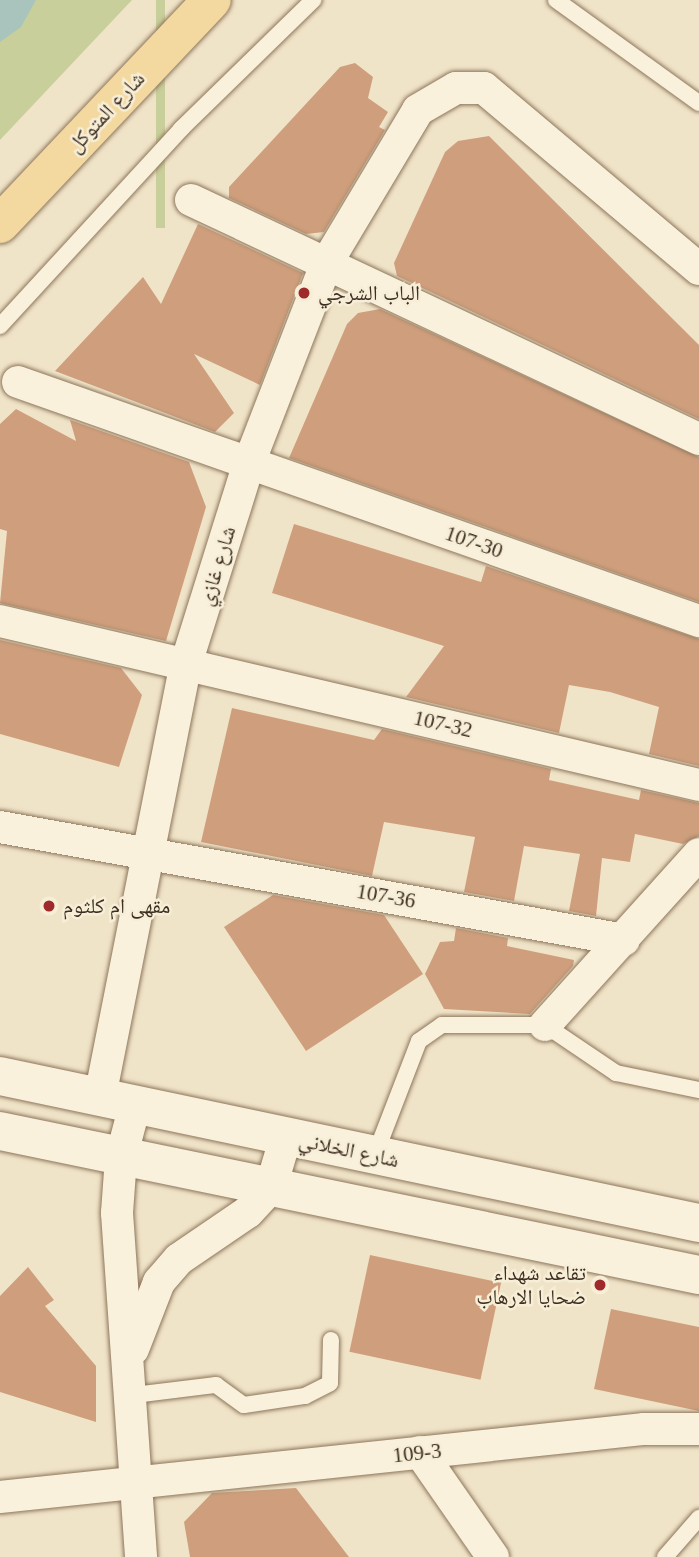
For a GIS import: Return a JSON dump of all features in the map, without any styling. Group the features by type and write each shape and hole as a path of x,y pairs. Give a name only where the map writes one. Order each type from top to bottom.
{"main road":[{"name":"شارع المتوكل","path":"0,224 212,0"},
{"name":"شارع الخلاني","path":"0,1076 699,1223"},
{"path":"0,1131 699,1275"}],"street":[{"name":"شارع غازي","path":"141,1557 126,1396 118,1101 149,852 186,664 250,463 326,264 418,110 456,88 484,89 693,252"},
{"path":"191,200 699,439"},
{"name":"107-30","path":"18,382 699,621"},
{"name":"107-32","path":"0,621 699,785"},
{"name":"107-36","path":"0,827 624,940"},
{"path":"545,1025 699,854"},
{"name":"شارع غازي","path":"126,1396 134,1339 159,1282 179,1259 248,1212 271,1187 286,1136"},
{"name":"109-3","path":"0,1497 420,1452 699,1429"},
{"path":"420,1452 493,1557"}],"lane":[{"path":"0,326 181,129 313,0"},
{"path":"556,0 699,103"},
{"path":"375,1155 419,1041 442,1025 545,1025 616,1073 699,1090"},
{"path":"126,1396 216,1385 244,1405 305,1396 330,1382 331,1340"},
{"path":"666,1557 699,1518"}],"green space":[{"path":"0,0 132,0 0,140"},
{"path":"156,0 165,0 165,228 156,228"}],"water":[{"path":"0,0 36,0 21,27 0,42"}],"building":[{"path":"355,63 373,77 368,98 388,112 379,127 385,130 324,232 306,234 229,198 229,187 340,67"},
{"path":"489,136 699,345 699,419 397,276 394,263 445,152 458,141"},
{"path":"198,224 303,273 260,385 194,354 234,413 215,432 55,371 143,277 161,304"},
{"path":"380,309 699,457 699,602 289,458 347,324 358,313"},
{"path":"16,409 76,441 70,420 189,462 206,507 166,641 0,603 7,531 0,529 0,424"},
{"path":"294,524 481,582 486,566 699,639 699,766 649,754 659,707 610,692 569,685 559,733 406,697 444,646 272,593"},
{"path":"0,640 121,668 142,695 119,767 0,734"},
{"path":"232,708 374,740 382,729 551,769 549,780 639,800 641,790 699,803 699,836 683,844 635,834 630,862 602,858 596,916 569,911 580,854 524,846 514,901 464,892 475,837 384,822 372,876 201,842"},
{"path":"273,895 384,915 423,974 306,1051 224,927"},
{"path":"456,928 508,938 507,946 574,960 573,966 530,1014 444,1009 425,974 440,942 454,941"},
{"path":"370,1255 501,1283 480,1380 349,1352"},
{"path":"28,1267 54,1300 45,1306 96,1366 96,1422 0,1392 0,1296"},
{"path":"611,1309 699,1327 699,1411 594,1389"},
{"path":"296,1488 349,1557 190,1557 184,1522 212,1493"}],"place":[{"name":"الباب الشرجي","path":"304,293"},
{"name":"مقهى ام كلثوم","path":"49,906"},
{"name":"تقاعد شهداء ضحايا الارهاب","path":"600,1285"}]}
